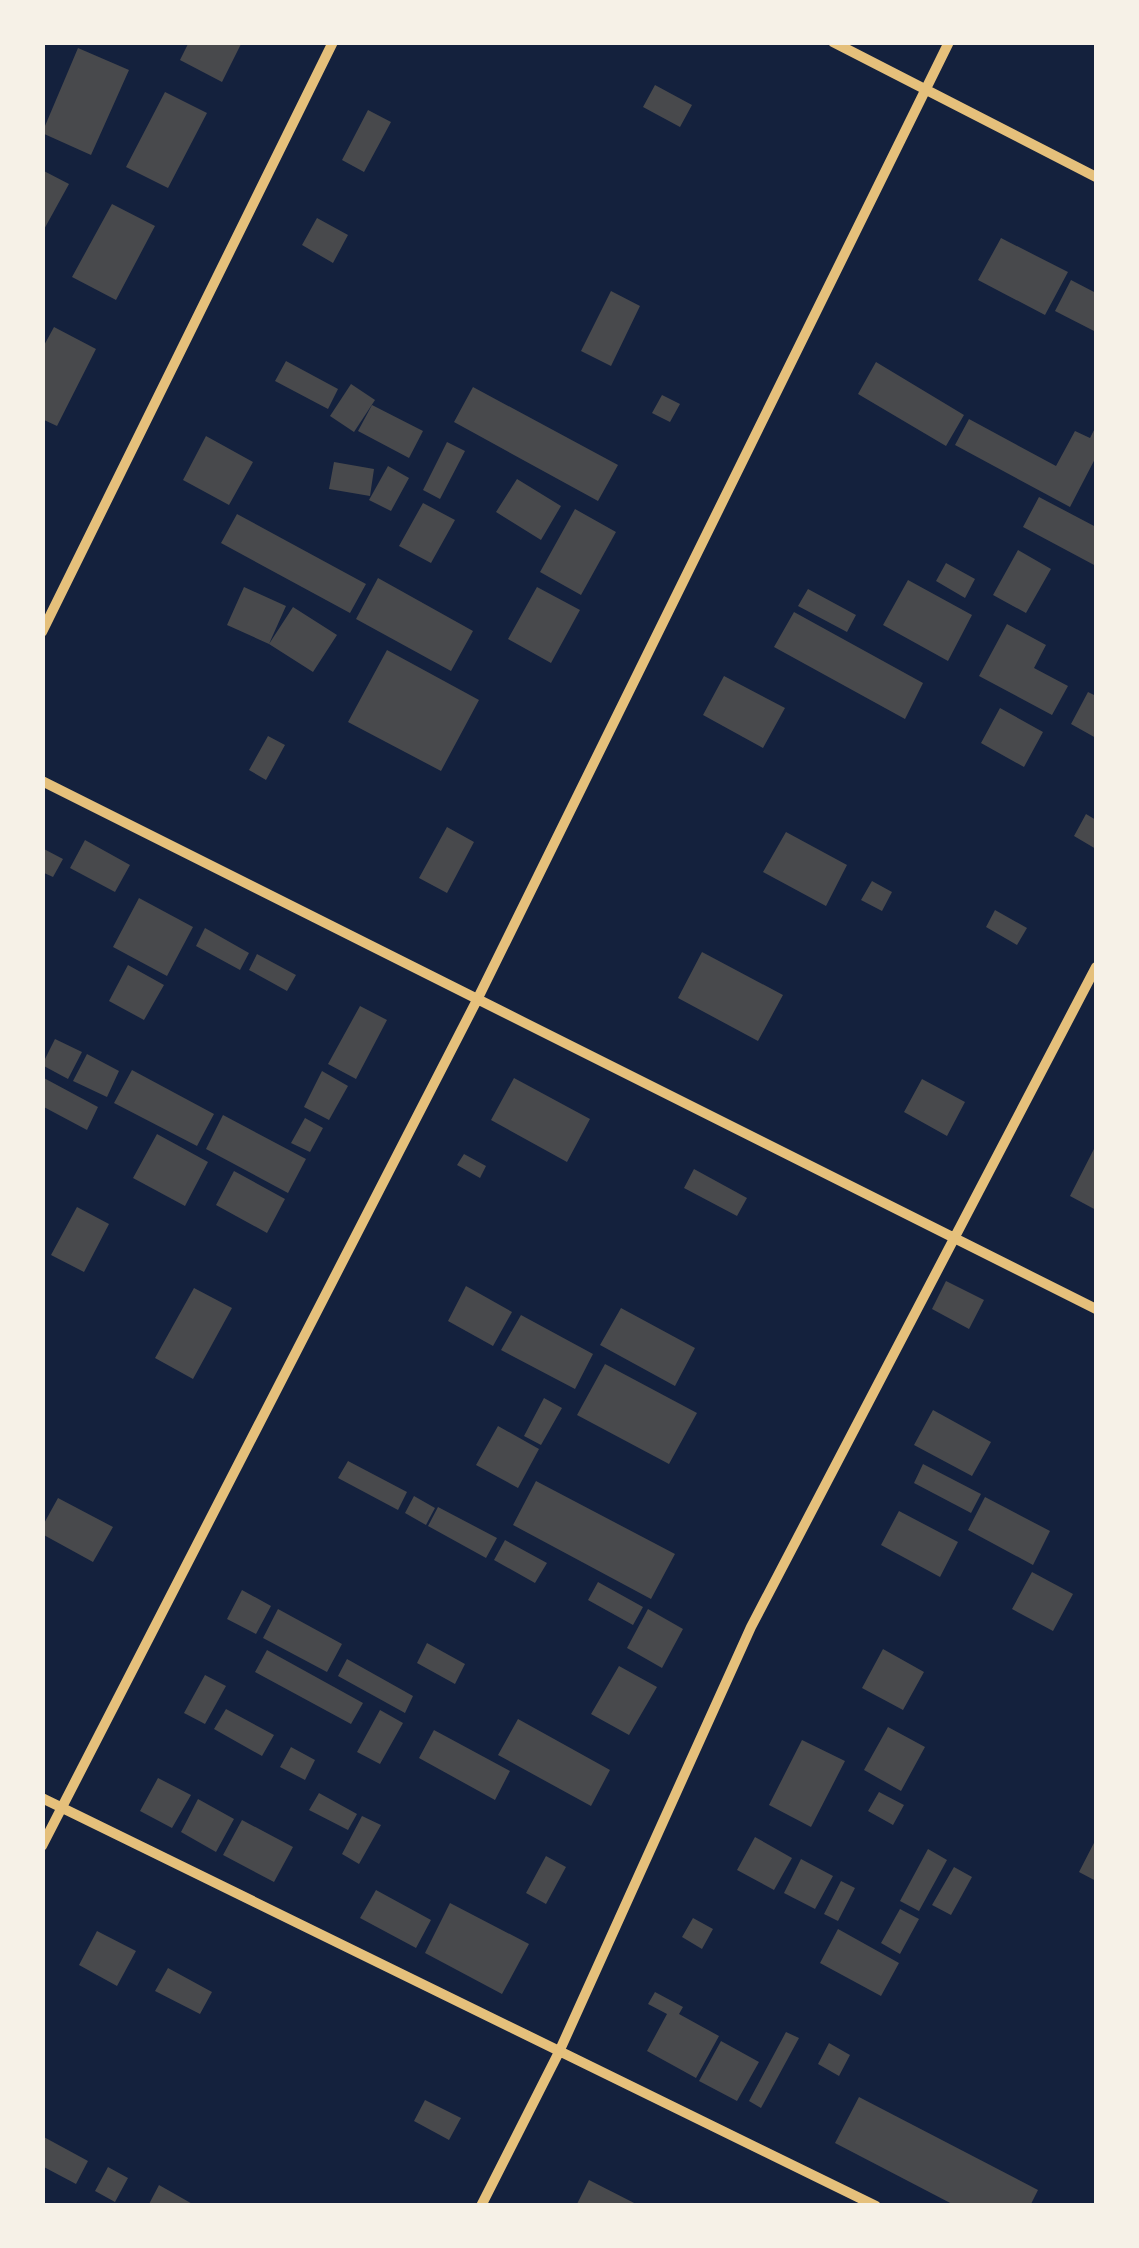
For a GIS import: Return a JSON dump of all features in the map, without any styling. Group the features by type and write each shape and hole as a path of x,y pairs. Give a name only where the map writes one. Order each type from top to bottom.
{"street":[{"path":"42,632 332,42"},
{"path":"833,42 1096,177"},
{"path":"42,1846 477,1000 949,42"},
{"path":"42,781 1096,1309"},
{"path":"481,2206 559,2052 751,1628 1096,966"},
{"path":"42,1798 876,2206"}],"building":[{"path":"189,42 242,42 222,82 180,60"},
{"path":"78,48 129,70 91,155 42,133"},
{"path":"655,85 692,105 680,127 643,107"},
{"path":"165,92 207,113 168,188 126,167"},
{"path":"368,110 391,122 364,172 342,160"},
{"path":"42,170 69,184 42,233"},
{"path":"112,204 155,226 116,300 72,277"},
{"path":"317,218 348,235 333,263 302,245"},
{"path":"1001,238 1068,272 1045,315 978,280"},
{"path":"1071,280 1096,293 1096,332 1055,311"},
{"path":"611,291 640,306 611,366 581,351"},
{"path":"54,327 96,349 57,426 42,419 42,349"},
{"path":"286,361 338,389 328,409 275,381"},
{"path":"876,362 964,415 946,446 858,394"},
{"path":"351,384 375,400 354,432 330,416"},
{"path":"473,387 618,465 598,501 454,422"},
{"path":"662,395 680,404 670,422 652,413"},
{"path":"372,405 423,431 409,458 358,431"},
{"path":"969,419 1056,466 1075,431 1090,438 1096,426 1096,457 1070,507 955,445"},
{"path":"206,436 253,462 229,505 183,480"},
{"path":"447,442 465,451 440,499 423,490"},
{"path":"334,462 374,469 370,496 329,489"},
{"path":"388,466 409,478 391,511 369,500"},
{"path":"517,479 561,506 541,540 496,512"},
{"path":"1039,497 1096,527 1096,566 1023,527"},
{"path":"423,503 455,520 431,563 399,546"},
{"path":"575,509 616,532 581,595 540,572"},
{"path":"237,514 366,584 350,613 221,543"},
{"path":"1018,550 1051,569 1026,613 993,595"},
{"path":"946,563 975,579 965,598 936,581"},
{"path":"378,578 473,631 451,671 356,619"},
{"path":"908,580 972,615 948,661 883,625"},
{"path":"244,587 286,606 269,644 227,625"},
{"path":"537,587 580,610 551,663 508,639"},
{"path":"808,589 856,615 847,632 798,606"},
{"path":"293,607 337,635 313,672 269,644"},
{"path":"794,612 923,683 905,719 774,647"},
{"path":"1007,624 1046,645 1034,668 1068,686 1052,715 979,676"},
{"path":"387,650 479,700 441,771 348,722"},
{"path":"724,676 785,708 763,748 703,715"},
{"path":"1088,692 1096,696 1096,738 1071,724"},
{"path":"1000,708 1043,732 1024,767 981,743"},
{"path":"268,736 285,745 266,780 249,770"},
{"path":"1086,814 1096,820 1096,849 1074,836"},
{"path":"447,827 474,842 447,893 419,878"},
{"path":"786,832 847,865 826,906 763,872"},
{"path":"85,840 130,865 115,892 70,868"},
{"path":"42,848 63,859 53,877 42,872"},
{"path":"872,881 892,892 882,911 861,900"},
{"path":"139,898 193,927 167,976 113,947"},
{"path":"995,910 1027,928 1017,945 986,927"},
{"path":"205,928 249,953 240,970 196,946"},
{"path":"702,952 783,995 758,1041 678,998"},
{"path":"257,954 296,975 287,991 249,970"},
{"path":"128,965 164,985 144,1020 109,1001"},
{"path":"360,1006 387,1020 356,1079 328,1064"},
{"path":"55,1039 82,1052 68,1079 42,1065"},
{"path":"87,1054 119,1071 107,1097 73,1081"},
{"path":"132,1070 214,1114 197,1146 114,1103"},
{"path":"322,1071 348,1086 329,1120 304,1107"},
{"path":"42,1077 98,1107 87,1130 42,1106"},
{"path":"514,1078 590,1119 567,1162 491,1120"},
{"path":"922,1079 965,1102 947,1136 904,1112"},
{"path":"223,1115 306,1159 288,1193 206,1149"},
{"path":"305,1118 323,1128 310,1152 291,1143"},
{"path":"157,1134 208,1162 185,1206 133,1178"},
{"path":"1096,1145 1096,1210 1070,1196"},
{"path":"464,1154 486,1166 480,1178 457,1165"},
{"path":"694,1169 747,1198 737,1216 684,1188"},
{"path":"234,1171 285,1199 267,1233 216,1205"},
{"path":"77,1207 109,1224 84,1272 51,1255"},
{"path":"946,1281 984,1300 969,1329 932,1309"},
{"path":"466,1286 512,1312 493,1346 448,1321"},
{"path":"194,1288 232,1308 193,1379 155,1358"},
{"path":"621,1308 695,1348 675,1386 600,1345"},
{"path":"521,1315 593,1354 575,1389 501,1350"},
{"path":"605,1364 697,1413 669,1464 577,1415"},
{"path":"544,1398 562,1408 541,1445 524,1436"},
{"path":"933,1410 991,1442 972,1476 914,1445"},
{"path":"498,1426 539,1449 518,1488 476,1465"},
{"path":"348,1461 407,1492 398,1510 338,1478"},
{"path":"923,1464 981,1494 971,1513 914,1483"},
{"path":"536,1481 675,1554 651,1599 513,1525"},
{"path":"414,1496 435,1508 426,1525 405,1513"},
{"path":"985,1497 1050,1531 1033,1565 968,1530"},
{"path":"58,1498 113,1527 93,1562 42,1534"},
{"path":"438,1507 497,1538 486,1558 428,1526"},
{"path":"899,1511 958,1542 940,1577 881,1545"},
{"path":"505,1540 547,1563 535,1583 494,1560"},
{"path":"1032,1572 1073,1594 1053,1631 1012,1609"},
{"path":"598,1582 643,1607 633,1625 588,1600"},
{"path":"242,1590 271,1606 256,1634 227,1619"},
{"path":"278,1609 342,1644 327,1672 263,1638"},
{"path":"648,1609 683,1629 662,1668 627,1648"},
{"path":"427,1643 465,1664 455,1684 417,1663"},
{"path":"883,1649 924,1672 903,1710 862,1688"},
{"path":"267,1650 363,1703 351,1724 255,1672"},
{"path":"347,1659 413,1696 405,1713 338,1676"},
{"path":"619,1666 657,1687 629,1735 591,1714"},
{"path":"205,1675 226,1686 205,1724 184,1713"},
{"path":"226,1709 274,1735 262,1756 214,1729"},
{"path":"380,1710 403,1723 380,1764 357,1752"},
{"path":"518,1719 610,1770 591,1806 498,1755"},
{"path":"888,1727 925,1747 901,1791 864,1770"},
{"path":"434,1730 510,1771 495,1800 419,1758"},
{"path":"802,1740 845,1761 811,1827 769,1805"},
{"path":"291,1747 315,1760 305,1780 280,1767"},
{"path":"158,1778 191,1795 172,1828 140,1811"},
{"path":"879,1792 904,1805 893,1825 868,1811"},
{"path":"319,1793 357,1814 348,1830 309,1810"},
{"path":"198,1799 234,1819 216,1852 181,1832"},
{"path":"362,1816 381,1825 359,1864 342,1854"},
{"path":"242,1820 293,1847 274,1882 223,1855"},
{"path":"755,1837 792,1858 774,1890 737,1870"},
{"path":"1096,1839 1096,1881 1079,1872"},
{"path":"928,1849 947,1860 919,1911 900,1901"},
{"path":"546,1856 566,1867 546,1904 526,1893"},
{"path":"801,1859 833,1876 815,1909 784,1893"},
{"path":"954,1867 972,1877 951,1915 932,1905"},
{"path":"841,1881 855,1888 838,1921 824,1914"},
{"path":"376,1890 431,1920 416,1948 360,1918"},
{"path":"450,1903 529,1944 502,1994 425,1953"},
{"path":"900,1909 919,1919 900,1954 881,1943"},
{"path":"693,1918 713,1929 702,1949 682,1937"},
{"path":"838,1929 899,1963 881,1996 820,1963"},
{"path":"97,1931 136,1951 117,1986 79,1965"},
{"path":"168,1968 212,1992 200,2014 155,1991"},
{"path":"655,1992 683,2007 679,2014 719,2036 696,2078 647,2051 667,2014 648,2004"},
{"path":"786,2032 799,2038 761,2108 749,2101"},
{"path":"721,2041 759,2062 737,2101 699,2081"},
{"path":"829,2043 850,2055 839,2076 818,2064"},
{"path":"859,2097 1038,2190 1030,2206 956,2206 835,2143"},
{"path":"425,2100 461,2118 449,2140 414,2121"},
{"path":"42,2136 88,2161 76,2184 42,2166"},
{"path":"108,2167 128,2178 115,2202 95,2191"},
{"path":"589,2180 640,2206 576,2206"},
{"path":"159,2185 196,2206 148,2206"}]}
